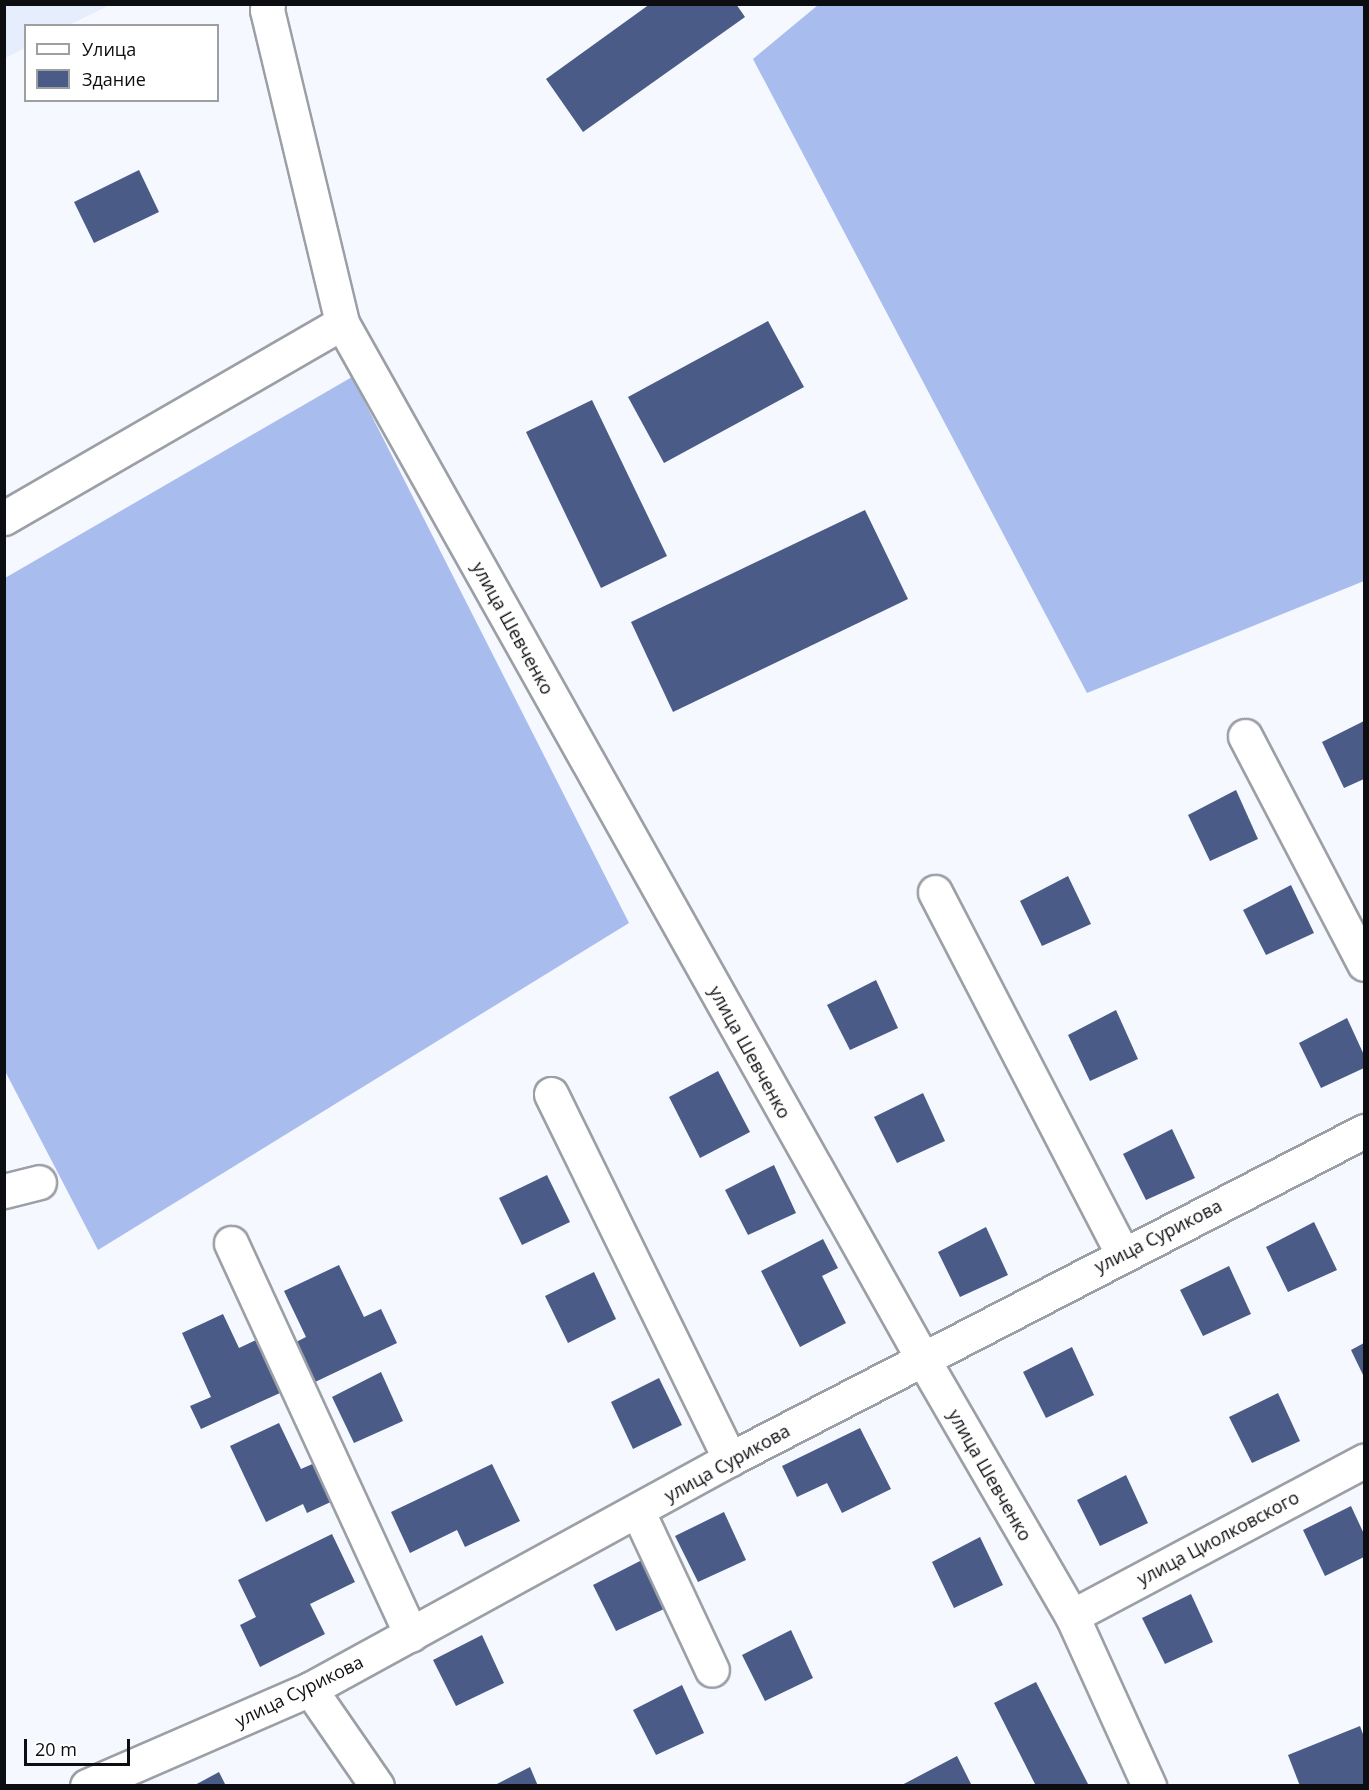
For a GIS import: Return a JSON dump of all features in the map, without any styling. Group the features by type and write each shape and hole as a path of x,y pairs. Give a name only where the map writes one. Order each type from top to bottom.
{"street":[{"name":"улица Шевченко","path":"268,4 267,10 342,323 924,1361 1072,1616 1141,1783"},
{"path":"4,518 342,323"},
{"path":"1245,736 1365,964"},
{"path":"935,892 1123,1254"},
{"path":"551,1094 730,1459"},
{"name":"улица Сурикова","path":"87,1785 310,1689 638,1512 730,1459 924,1361 1123,1254 1365,1131"},
{"path":"4,1191 39,1182"},
{"path":"231,1243 411,1635"},
{"name":"улица Циолковского","path":"1072,1616 1365,1461"},
{"path":"638,1512 712,1670"},
{"path":"310,1689 377,1785"}],"shaded area":[{"path":"5,4 110,4 71,24 24,24 24,48 5,58"},
{"path":"818,5 1364,5 1364,581 1087,693 753,59"},
{"path":"352,377 629,923 98,1250 5,1071 5,578"}],"building":[{"path":"650,4 736,4 745,17 583,132 546,79"},
{"path":"139,170 159,212 94,243 74,202"},
{"path":"768,321 804,387 664,463 628,397"},
{"path":"592,400 667,556 601,588 526,432"},
{"path":"865,510 908,599 673,712 631,622"},
{"path":"1364,721 1364,779 1344,788 1322,742"},
{"path":"1236,790 1258,839 1210,861 1188,815"},
{"path":"1068,876 1091,924 1042,946 1020,901"},
{"path":"1291,885 1314,933 1266,955 1243,910"},
{"path":"876,980 898,1028 850,1050 827,1005"},
{"path":"1116,1010 1138,1059 1090,1081 1068,1035"},
{"path":"1347,1018 1364,1055 1364,1068 1321,1088 1299,1043"},
{"path":"718,1071 750,1132 700,1158 669,1097"},
{"path":"923,1093 945,1141 897,1163 874,1117"},
{"path":"1172,1129 1195,1178 1146,1200 1123,1154"},
{"path":"774,1165 796,1213 748,1235 725,1190"},
{"path":"547,1175 570,1222 522,1245 499,1198"},
{"path":"1314,1222 1337,1270 1288,1292 1266,1247"},
{"path":"986,1227 1008,1275 960,1297 938,1252"},
{"path":"823,1239 838,1268 822,1276 846,1323 800,1347 761,1271"},
{"path":"339,1265 364,1317 381,1309 397,1343 313,1383 294,1343 306,1337 284,1291"},
{"path":"1229,1266 1251,1314 1203,1336 1180,1290"},
{"path":"594,1272 616,1319 568,1343 545,1296"},
{"path":"223,1314 239,1348 256,1340 280,1393 201,1429 190,1406 211,1397 182,1333"},
{"path":"1364,1343 1364,1377 1351,1350"},
{"path":"1072,1347 1094,1395 1046,1418 1023,1372"},
{"path":"381,1372 403,1421 354,1443 332,1397"},
{"path":"659,1378 682,1425 633,1449 611,1402"},
{"path":"1278,1393 1300,1441 1252,1463 1229,1417"},
{"path":"279,1423 301,1469 317,1462 335,1500 307,1513 303,1504 266,1522 230,1446"},
{"path":"860,1428 891,1489 842,1513 827,1483 797,1497 782,1466"},
{"path":"492,1464 520,1521 465,1547 457,1530 410,1553 391,1512"},
{"path":"1126,1475 1148,1523 1100,1546 1077,1500"},
{"path":"1351,1506 1364,1534 1364,1557 1325,1576 1303,1530"},
{"path":"724,1512 746,1560 698,1582 675,1536"},
{"path":"332,1534 355,1582 310,1604 325,1634 260,1667 240,1625 256,1617 238,1580"},
{"path":"980,1537 1003,1585 954,1608 932,1562"},
{"path":"642,1560 664,1609 616,1631 593,1585"},
{"path":"1191,1594 1213,1642 1165,1664 1142,1618"},
{"path":"791,1630 813,1678 765,1701 742,1655"},
{"path":"482,1635 504,1683 456,1706 433,1660"},
{"path":"1036,1682 1088,1784 1084,1786 1036,1786 994,1703"},
{"path":"682,1685 704,1733 656,1755 633,1710"},
{"path":"1360,1726 1364,1737 1364,1786 1300,1786 1288,1755"},
{"path":"957,1756 972,1786 900,1786"},
{"path":"530,1767 538,1786 493,1786"},
{"path":"219,1772 226,1786 193,1786"}]}
